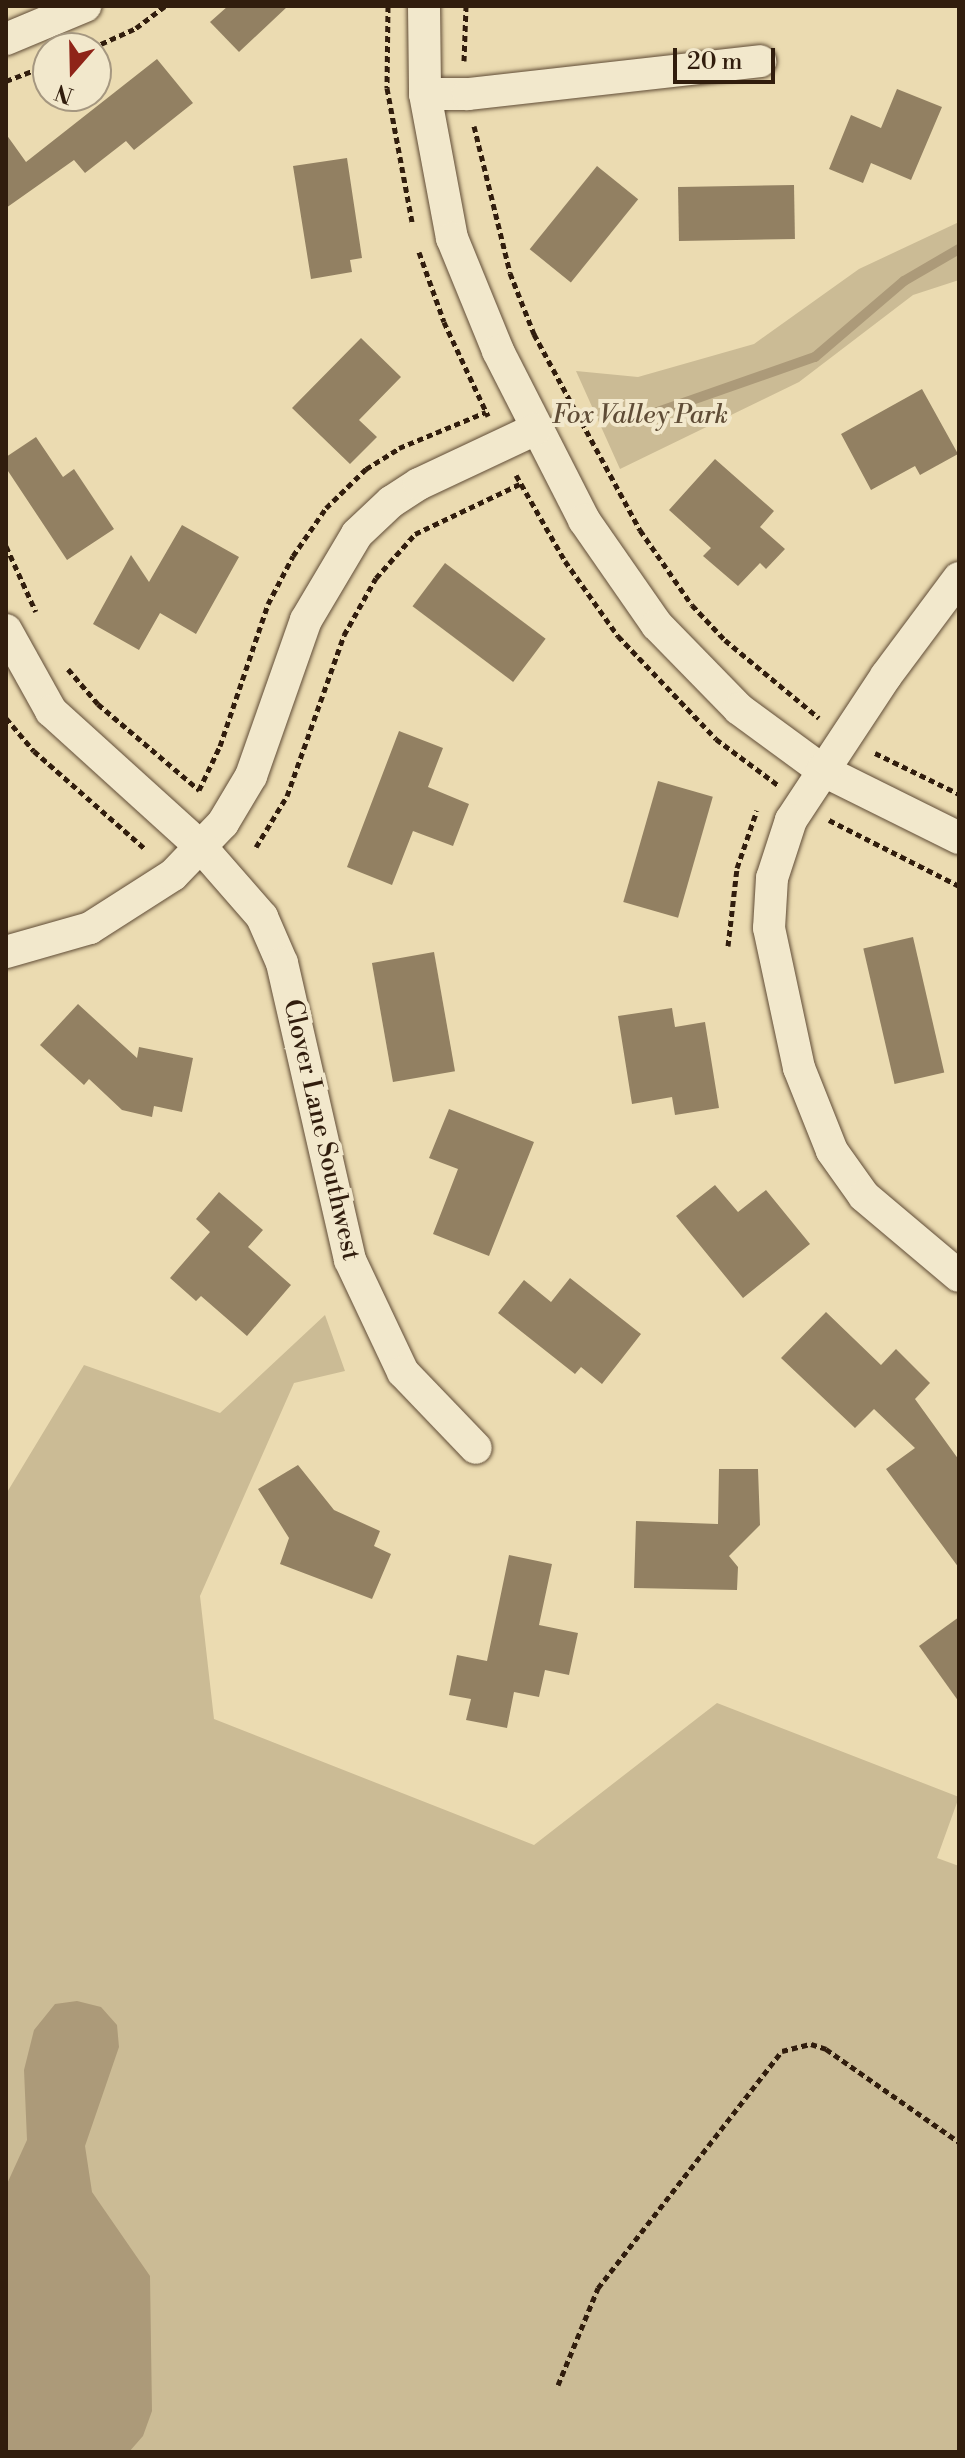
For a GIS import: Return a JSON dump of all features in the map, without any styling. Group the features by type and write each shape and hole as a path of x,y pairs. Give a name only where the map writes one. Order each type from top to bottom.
{"street":[{"path":"6,39 85,6"},
{"path":"424,6 425,94 452,238 536,429 584,520 657,625 739,709 822,770 959,838"},
{"path":"425,94 468,94 760,61"},
{"path":"6,952 67,936 119,914 201,847 251,776 306,620 357,534 419,484 536,429"},
{"path":"959,578 844,737 787,829 770,899 774,958 799,1068 822,1132 847,1175 898,1228 959,1276"},
{"name":"Clover Lane Southwest","path":"6,630 51,711 201,847 240,886 269,929 302,1045 339,1225 384,1338 413,1386 476,1448"}],"path":[{"path":"112,39 136,28 165,6"},
{"path":"466,6 462,46 485,184 534,334 640,530 692,605 725,640 844,737 959,794"},
{"path":"6,81 32,71"},
{"path":"256,847 295,777 356,609 389,560 438,520 520,484"},
{"path":"6,546 38,617"},
{"path":"59,658 98,704 199,790"},
{"path":"6,718 34,751 144,848"},
{"path":"827,819 959,886"},
{"path":"558,2385 598,2288 782,2051 811,2044 826,2049 959,2142"}],"green space":[{"name":"Fox Valley Park","path":"959,222 959,280 913,295 799,382 620,469 576,371 638,377 754,344 859,269"},
{"path":"325,1315 345,1371 294,1383 200,1596 214,1719 534,1845 717,1703 959,1797 937,1858 959,1866 959,2452 6,2452 6,1494 84,1365 220,1413"}],"shaded area":[{"path":"77,2001 101,2007 117,2025 119,2047 85,2146 92,2192 150,2276 152,2411 143,2436 129,2452 6,2452 6,2186 27,2140 24,2070 34,2030 55,2004"}],"building":[{"path":"228,6 288,6 239,52 210,22"},
{"path":"157,59 193,103 134,150 126,141 85,173 74,160 6,208 6,134 26,162 90,112 112,112 112,94"},
{"path":"897,89 942,107 911,180 871,163 863,183 829,169 851,115 881,128"},
{"path":"347,158 362,258 350,260 352,272 311,279 293,166"},
{"path":"597,166 638,199 571,283 530,249"},
{"path":"794,185 795,239 679,241 678,187"},
{"path":"361,338 401,377 359,420 377,437 350,464 292,408"},
{"path":"922,389 958,454 920,475 915,466 871,490 841,434"},
{"path":"36,437 63,477 74,469 114,529 67,560 6,468 6,457"},
{"path":"715,459 774,511 760,527 785,549 766,569 760,563 738,586 703,556 711,548 669,510"},
{"path":"182,525 239,557 196,634 160,613 139,650 93,624 131,555 149,582"},
{"path":"445,563 546,639 513,682 413,606"},
{"path":"399,731 443,748 428,787 469,804 453,846 413,831 392,885 347,867"},
{"path":"658,781 713,797 678,918 623,902"},
{"path":"913,937 944,1072 895,1084 863,948"},
{"path":"434,952 455,1071 393,1082 372,963"},
{"path":"78,1004 137,1058 139,1047 193,1058 182,1112 154,1106 152,1117 122,1110 89,1079 84,1085 40,1045"},
{"path":"672,1008 675,1027 705,1022 719,1108 675,1115 672,1097 632,1104 618,1016"},
{"path":"449,1109 534,1142 489,1256 433,1234 458,1169 429,1158"},
{"path":"715,1185 738,1212 766,1190 810,1244 743,1298 676,1216"},
{"path":"219,1192 263,1230 248,1247 291,1285 247,1336 201,1296 196,1301 170,1278 210,1232 196,1219"},
{"path":"570,1278 641,1334 602,1384 581,1367 575,1374 498,1313 524,1280 551,1302"},
{"path":"826,1312 881,1365 896,1349 930,1383 915,1399 959,1460 959,1568 886,1469 915,1448 874,1409 855,1428 781,1358"},
{"path":"298,1465 334,1510 380,1531 374,1546 391,1554 372,1599 280,1564 289,1538 258,1489"},
{"path":"719,1469 758,1469 760,1525 729,1556 738,1567 737,1590 634,1588 636,1521 718,1524"},
{"path":"509,1555 552,1564 539,1625 578,1633 569,1675 545,1670 539,1697 514,1692 507,1728 466,1720 471,1699 449,1695 457,1655 487,1661"},
{"path":"959,1617 959,1702 919,1646"}],"waterway":[{"path":"629,422 815,357 904,281 959,249"}]}
